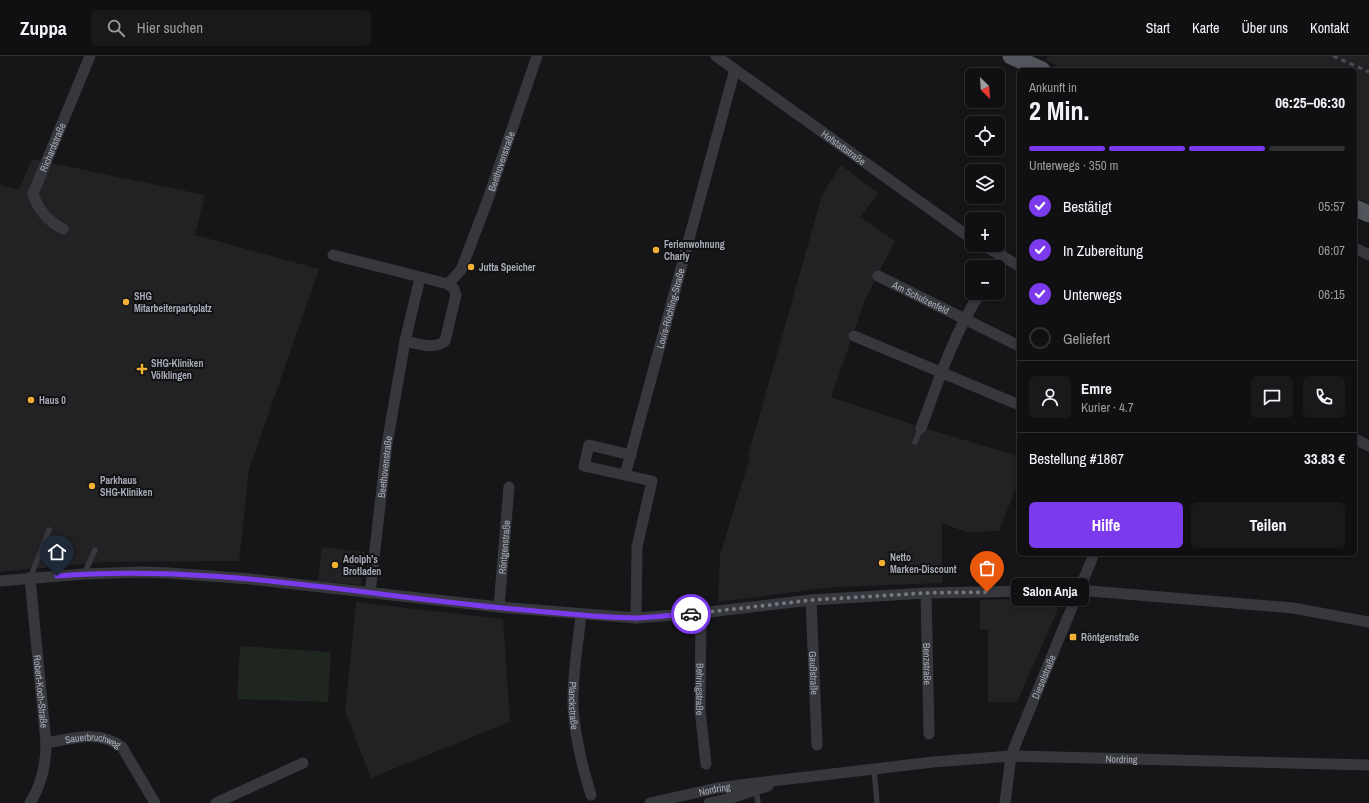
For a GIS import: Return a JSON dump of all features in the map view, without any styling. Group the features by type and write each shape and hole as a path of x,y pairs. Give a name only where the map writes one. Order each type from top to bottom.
{"main road":[{"path":"1010,56 1037,68"},
{"path":"1357,209 1369,214"}],"street":[{"name":"Richardstraße","path":"62,229 51,223 43,215 32,194 90,56"},
{"name":"Beethovenstraße","path":"448,284 461,270 487,202 537,56"},
{"name":"Hofstattstraße","path":"716,56 965,234"},
{"name":"Louis-Röchling-Straße","path":"625,475 735,69"},
{"path":"1357,249 1369,255"},
{"path":"995,252 1017,265"},
{"path":"333,255 448,284 454,288 456,295 445,340 440,345 431,346 405,341"},
{"path":"1000,260 1002,256"},
{"name":"Am Schulzenfeld","path":"878,276 1017,345"},
{"name":"Beethovenstraße","path":"370,593 387,444 405,341 420,278"},
{"path":"921,428 941,372 963,319 975,300"},
{"path":"854,336 1017,404"},
{"path":"1357,440 1369,446"},
{"path":"630,455 589,445 584,466 652,481 637,547 636,618"},
{"name":"Röntgenstraße","path":"499,608 509,487"},
{"name":"Dieselstraße","path":"1005,803 1011,756 1093,556"},
{"path":"0,581 84,574 143,572 232,577 499,608 636,618 701,613 812,600 926,593 1078,590 1293,608 1369,622"},
{"name":"Robert-Koch-Straße","path":"30,578 46,743 43,776 38,791 30,803"},
{"name":"Benzstraße","path":"926,593 929,734"},
{"name":"Gaußstraße","path":"812,600 817,745"},
{"name":"Behringstraße","path":"701,613 700,710 706,764"},
{"name":"Planckstraße","path":"581,614 574,677 573,706 580,756 591,795"},
{"name":"Sauerbruchweg","path":"46,743 89,735 108,738 115,741 122,747 155,803"},
{"name":"Nordring","path":"650,803 717,788 874,768 1011,756 1369,765"},
{"path":"216,803 303,763"},
{"name":"Nordring","path":"709,803 756,790 780,781"}],"lane":[{"path":"915,442 921,428"},
{"path":"30,578 49,530"},
{"path":"84,574 95,550"},
{"path":"874,768 877,803"},
{"path":"756,790 758,803"}],"shaded area":[{"path":"1048,56 1369,56 1369,204 1357,199 1357,68 1062,68 1046,61"},
{"name":"SHG-Kliniken Völklingen","path":"32,159 205,195 195,235 319,269 249,470 239,561 105,562 0,572 0,185 19,190"},
{"path":"841,165 878,193 860,217 895,241 865,300 831,397 920,427 1017,455 1017,485 999,531 966,532 942,523 942,583 833,587 718,602 720,555 750,457 748,456 822,195"},
{"path":"322,547 365,552 361,585 318,581"},
{"path":"1063,598 1017,702 988,702 988,629 980,629 980,600"},
{"path":"356,602 503,619 510,722 371,778 345,711"},
{"path":"240,646 331,652 328,702 237,699"}],"railway":[{"path":"1333,56 1369,72"}],"way so far":[{"path":"691,614 796,601 926,593 987,592"}],"place":[{"name":"Ferienwohnung Charly","path":"656,250"},
{"name":"Jutta Speicher","path":"471,267"},
{"name":"SHG Mitarbeiterparkplatz","path":"126,302"},
{"name":"SHG-Kliniken Völklingen","path":"142,369"},
{"name":"Haus 0","path":"31,400"},
{"name":"Parkhaus SHG-Kliniken","path":"92,486"},
{"name":"Netto Marken-Discount","path":"882,563"},
{"name":"Adolph's Brotladen","path":"335,565"},
{"name":"Salon Anja","path":"987,592"},
{"name":"Röntgenstraße","path":"1073,637"}],"route":[{"path":"57,576 128,572 169,573 250,579 499,608 636,618 691,614"}]}
